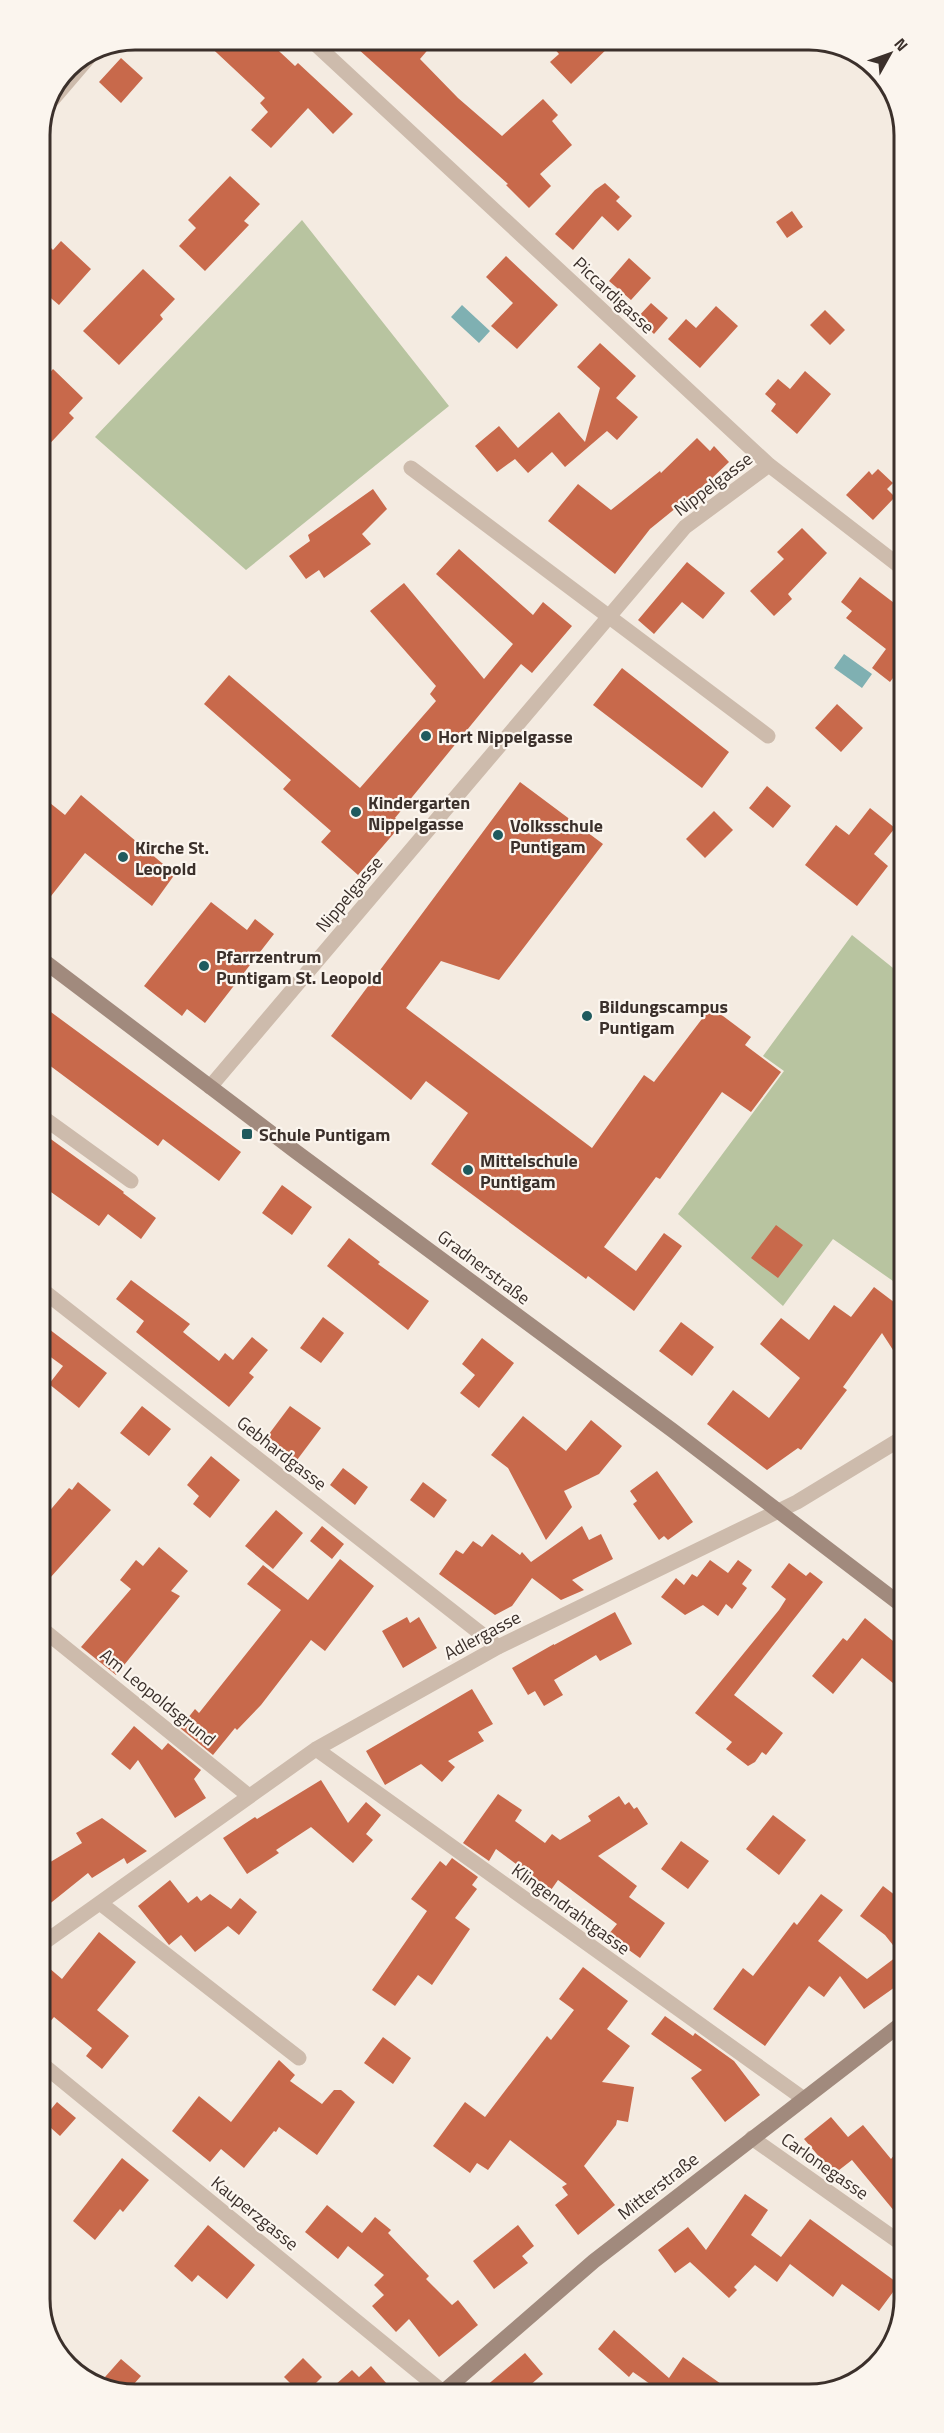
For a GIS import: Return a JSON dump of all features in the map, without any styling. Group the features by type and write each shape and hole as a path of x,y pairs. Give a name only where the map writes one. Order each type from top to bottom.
{"main road":[{"name":"Gradnerstraße","path":"50,966 894,1599"},
{"name":"Mitterstraße","path":"453,2383 594,2260 894,2029"}],"street":[{"name":"Piccardigasse","path":"321,50 769,465 894,561"},
{"name":"Nippelgasse","path":"210,1087 685,528 769,465"},
{"path":"411,468 768,735"},
{"path":"50,1122 131,1181"},
{"name":"Gebhardgasse","path":"50,1296 498,1647"},
{"name":"Adlergasse","path":"50,1938 316,1749 498,1647 778,1512 894,1443"},
{"name":"Am Leopoldsgrund","path":"50,1635 249,1796"},
{"name":"Klingendrahtgasse","path":"316,1749 804,2100"},
{"path":"100,1903 299,2058"},
{"name":"Kauperzgasse","path":"50,2071 433,2383"},
{"name":"Carlonegasse","path":"752,2138 894,2238"}],"green space":[{"path":"302,220 449,406 246,570 95,437"},
{"path":"852,935 894,969 894,1282 833,1239 783,1306 678,1214 784,1071 763,1056"}],"water":[{"path":"462,305 490,331 479,343 451,317"},
{"path":"844,654 872,674 862,688 834,668"}],"building":[{"path":"214,50 278,50 295,66 298,63 353,114 333,134 308,108 271,148 251,130 268,112 260,103 265,98"},
{"path":"359,50 428,50 420,59 458,98 502,136 543,99 558,115 552,121 572,145 540,174 551,186 529,208 506,185 508,184"},
{"path":"556,50 606,50 571,84 550,62 559,54"},
{"path":"121,58 143,78 121,103 99,82"},
{"path":"230,176 260,204 244,221 249,225 205,271 179,246 196,228 188,220"},
{"path":"605,183 620,197 616,201 632,216 618,231 602,216 573,250 555,234 595,190"},
{"path":"792,211 803,227 787,238 776,222"},
{"path":"61,241 91,269 59,305 50,297 50,247 53,250"},
{"path":"506,256 558,305 517,349 491,326 513,303 486,277"},
{"path":"629,258 651,278 631,300 609,281"},
{"path":"143,269 175,299 160,315 163,319 119,365 83,331"},
{"path":"651,303 668,318 654,334 637,318"},
{"path":"716,306 738,326 700,368 668,339 686,319 696,328"},
{"path":"825,310 845,330 830,345 810,325"},
{"path":"600,343 636,376 616,398 638,417 617,440 607,431 565,467 552,452 528,473 515,459 497,472 475,446 499,426 518,448 559,412 585,442 600,388 577,367"},
{"path":"53,369 83,398 69,413 74,418 50,443 50,372"},
{"path":"805,371 831,394 797,434 771,411 776,404 765,394 778,379 790,389"},
{"path":"697,438 710,451 714,446 729,462 650,529 615,574 548,521 578,484 611,510 660,471 661,473"},
{"path":"878,469 893,483 887,489 894,496 873,520 846,495 869,471 872,475"},
{"path":"373,489 387,509 362,534 371,544 324,578 319,570 306,579 289,556 310,541 308,535"},
{"path":"802,528 827,553 788,594 792,599 774,616 750,591 784,559 777,552"},
{"path":"459,549 533,615 543,602 572,626 532,673 521,664 395,818 402,824 358,875 321,842 331,831 283,789 291,780 204,704 229,675 360,788 436,701 430,694 436,686 370,611 404,583 484,679 513,644 436,574"},
{"path":"687,562 725,593 703,619 682,602 654,634 638,620"},
{"path":"860,577 894,603 894,677 890,682 872,668 886,649 846,618 852,611 841,602"},
{"path":"622,668 729,752 702,788 593,705"},
{"path":"837,704 863,728 841,752 815,728"},
{"path":"520,782 603,844 499,980 441,961 406,1008 592,1148 644,1075 654,1082 711,1007 751,1037 745,1045 781,1072 751,1112 722,1092 660,1179 656,1177 604,1247 636,1271 664,1233 682,1246 634,1311 588,1276 586,1279 431,1164 468,1113 426,1081 411,1100 331,1036"},
{"path":"767,786 791,806 773,828 749,808"},
{"name":"Kirche St. Leopold","path":"81,795 175,874 152,906 85,853 50,897 50,803 65,815"},
{"path":"870,808 894,827 874,854 888,866 857,906 805,865 836,825 849,835"},
{"path":"714,811 733,830 705,858 686,839"},
{"name":"Pfarrzentrum Puntigam St. Leopold","path":"211,902 247,930 255,919 274,934 205,1023 187,1009 182,1016 144,986"},
{"path":"50,1011 241,1152 219,1181 163,1139 158,1146 50,1066"},
{"path":"50,1139 156,1218 141,1239 108,1214 99,1226 50,1191"},
{"path":"282,1185 312,1207 292,1235 262,1213"},
{"path":"776,1225 803,1245 778,1278 751,1258"},
{"path":"349,1238 380,1262 378,1264 429,1301 408,1330 327,1266"},
{"path":"131,1280 190,1324 183,1332 219,1361 225,1353 233,1360 252,1337 268,1350 249,1373 254,1377 229,1407 136,1332 144,1321 116,1299"},
{"path":"874,1287 894,1302 894,1352 882,1333 843,1387 847,1390 801,1450 798,1448 767,1470 707,1424 733,1390 769,1418 800,1378 760,1344 781,1318 809,1340 834,1305 851,1317"},
{"path":"323,1317 344,1333 321,1363 300,1348"},
{"path":"681,1322 714,1347 692,1376 659,1351"},
{"path":"50,1330 107,1373 79,1408 50,1385 63,1366 50,1357"},
{"path":"482,1338 514,1363 479,1408 460,1393 475,1375 462,1364"},
{"path":"142,1406 171,1429 149,1456 120,1433"},
{"path":"290,1406 321,1428 297,1460 266,1438"},
{"path":"523,1416 566,1451 591,1420 622,1446 599,1474 564,1491 572,1507 546,1540 508,1468 491,1455"},
{"path":"211,1456 240,1480 210,1518 193,1504 199,1496 187,1485"},
{"path":"343,1468 368,1487 355,1505 330,1485"},
{"path":"657,1471 693,1522 668,1540 664,1536 659,1540 633,1504 637,1501 630,1491"},
{"path":"78,1482 111,1510 50,1578 50,1510 69,1488 72,1490"},
{"path":"423,1482 447,1500 434,1518 410,1500"},
{"path":"276,1510 303,1533 273,1569 245,1546"},
{"path":"322,1526 344,1544 332,1559 310,1541"},
{"path":"582,1526 589,1540 601,1534 613,1559 572,1580 584,1590 561,1600 532,1578 512,1606 495,1615 439,1574 456,1550 463,1554 473,1541 482,1547 492,1534 520,1555 522,1552 531,1562"},
{"path":"159,1547 188,1571 171,1591 180,1596 116,1675 81,1647 131,1589 120,1580 136,1560 143,1566"},
{"path":"340,1559 374,1586 325,1651 311,1640 261,1705 237,1730 235,1728 213,1755 180,1728 195,1709 199,1713 281,1610 247,1584 263,1565 308,1600"},
{"path":"710,1560 728,1573 738,1560 752,1570 742,1584 747,1588 732,1609 726,1604 718,1616 703,1605 685,1615 661,1597 676,1578 684,1585 692,1574 697,1577"},
{"path":"789,1563 806,1576 810,1572 823,1582 734,1695 783,1733 766,1755 762,1752 755,1762 748,1766 726,1749 732,1742 695,1713 786,1599 771,1587"},
{"path":"615,1612 632,1644 600,1661 596,1655 554,1680 563,1695 544,1706 535,1691 528,1695 512,1668"},
{"path":"407,1617 410,1623 419,1617 437,1648 403,1668 382,1631"},
{"path":"865,1618 894,1642 894,1684 862,1658 833,1694 812,1676 843,1638 847,1641"},
{"path":"472,1689 493,1724 478,1732 484,1741 448,1761 455,1767 442,1782 421,1764 385,1785 366,1751"},
{"path":"134,1726 162,1750 168,1743 201,1770 194,1779 206,1798 175,1818 138,1760 130,1770 111,1754"},
{"path":"321,1780 348,1823 366,1802 381,1815 366,1834 373,1840 353,1863 311,1827 276,1850 279,1853 247,1874 223,1838"},
{"path":"498,1794 522,1810 515,1821 545,1843 552,1834 560,1840 591,1821 588,1816 619,1796 625,1805 629,1802 634,1809 637,1807 648,1824 598,1856 637,1886 629,1897 665,1923 640,1958 608,1935 617,1924 558,1880 551,1890 496,1849 489,1861 463,1843"},
{"path":"773,1815 806,1840 779,1875 746,1849"},
{"path":"102,1818 147,1851 127,1864 124,1858 92,1878 88,1873 50,1904 50,1862 82,1843 76,1833"},
{"path":"681,1841 709,1861 688,1889 661,1869"},
{"path":"452,1858 478,1877 472,1885 477,1889 455,1918 470,1929 432,1985 418,1975 395,2006 372,1990 427,1911 411,1899 440,1861 446,1866"},
{"path":"170,1880 188,1903 197,1896 201,1901 210,1894 231,1909 240,1898 257,1912 239,1935 228,1926 195,1952 181,1935 169,1945 138,1906"},
{"path":"883,1886 894,1894 894,1946 885,1935 860,1916"},
{"path":"821,1894 843,1910 818,1941 867,1979 894,1959 894,1988 864,2009 840,1976 824,1997 809,1986 765,2046 713,2009 743,1968 753,1976 794,1922 797,1925"},
{"path":"99,1932 136,1962 97,2010 129,2036 102,2069 86,2056 92,2048 54,2017 50,2022 50,1969 62,1979"},
{"path":"583,1967 628,2001 607,2029 630,2046 602,2082 634,2087 628,2122 617,2120 616,2125 584,2166 615,2205 578,2235 555,2205 568,2195 562,2187 567,2184 510,2140 488,2170 477,2163 470,2173 433,2146 465,2102 485,2117 547,2036 551,2040 574,2010 559,1999"},
{"path":"665,2016 693,2036 695,2033 734,2061 760,2095 725,2122 691,2078 702,2070 651,2034"},
{"path":"383,2037 411,2058 393,2084 364,2063"},
{"path":"279,2060 295,2075 290,2081 322,2104 334,2090 341,2090 355,2102 317,2155 279,2127 244,2168 221,2149 210,2162 172,2131 199,2096 231,2122"},
{"path":"57,2102 76,2118 60,2136 50,2127 50,2110"},
{"path":"831,2117 848,2137 863,2125 891,2159 894,2155 894,2211 852,2160 834,2174 804,2139"},
{"path":"122,2158 149,2180 123,2212 120,2209 95,2240 73,2221"},
{"path":"745,2194 768,2210 751,2235 781,2257 810,2219 894,2280 894,2291 879,2311 842,2284 833,2297 790,2264 777,2282 755,2265 734,2287 737,2290 729,2298 690,2262 675,2273 658,2250 688,2227 706,2250"},
{"path":"327,2205 362,2233 375,2217 391,2230 388,2233 429,2276 426,2279 452,2305 458,2300 478,2325 439,2357 409,2319 396,2332 372,2306 384,2295 374,2285 384,2275 348,2246 338,2259 305,2232"},
{"path":"208,2225 255,2265 227,2299 198,2275 192,2282 174,2266"},
{"path":"518,2225 534,2246 522,2256 528,2263 494,2289 473,2261"},
{"path":"614,2330 669,2378 683,2357 721,2384 650,2384 633,2372 629,2377 598,2349"},
{"path":"525,2353 543,2374 532,2384 489,2384"},
{"path":"303,2358 322,2377 316,2383 290,2383 284,2377"},
{"path":"121,2359 141,2376 135,2383 112,2381 105,2377"},
{"path":"371,2366 386,2383 337,2383 352,2370 359,2377"}],"place":[{"name":"Hort Nippelgasse","path":"426,736"},
{"name":"Kindergarten Nippelgasse","path":"356,812"},
{"name":"Volksschule Puntigam","path":"498,835"},
{"name":"Kirche St. Leopold","path":"123,857"},
{"name":"Pfarrzentrum Puntigam St. Leopold","path":"204,966"},
{"name":"Bildungscampus Puntigam","path":"587,1016"},
{"name":"Schule Puntigam","path":"247,1134"},
{"name":"Mittelschule Puntigam","path":"468,1170"}]}
